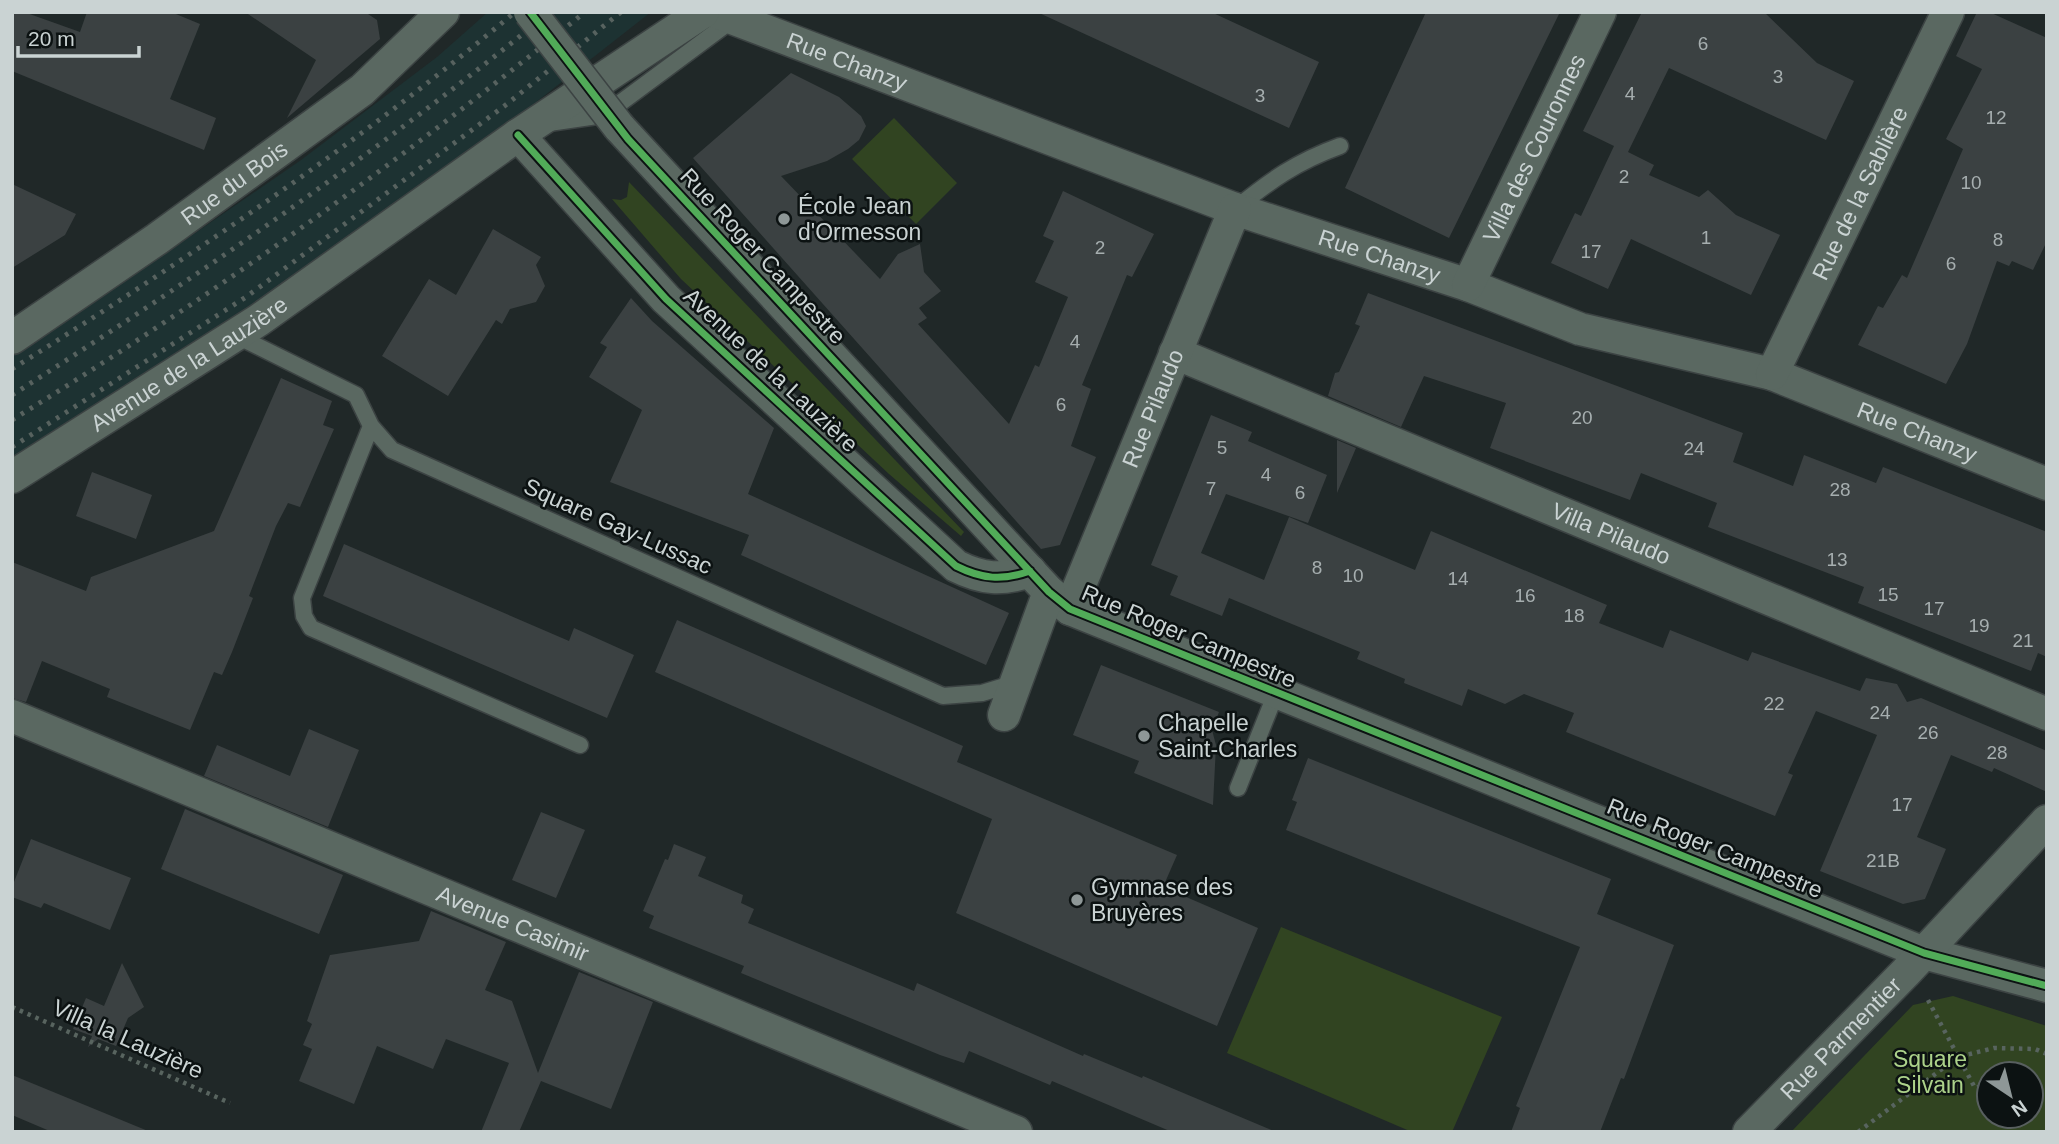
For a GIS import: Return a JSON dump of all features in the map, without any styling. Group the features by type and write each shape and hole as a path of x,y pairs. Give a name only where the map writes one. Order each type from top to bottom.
{"street":[{"name":"Rue Roger Campestre","path":"530,12 628,139 1049,591 1276,693 1924,953 2047,986"},
{"name":"Villa des Couronnes","path":"1468,285 1600,12"},
{"name":"Rue de la Sablière","path":"1772,374 1948,12"},
{"name":"Rue Chanzy","path":"717,15 1235,209 1468,285 1580,330 1772,374 2047,484"},
{"path":"527,130 717,15"},
{"name":"Rue du Bois","path":"12,338 25,316 369,85 428,16"},
{"name":"Avenue de la Lauzière","path":"12,477 235,335 527,130 666,299 956,566 973,574 1009,579 1049,591"},
{"name":"Rue Pilaudo","path":"1004,715 1049,591 1175,353 1235,209"},
{"name":"Villa Pilaudo","path":"1175,353 2047,714"},
{"name":"Avenue Casimir","path":"12,716 1016,1132"},
{"name":"Rue Parmentier","path":"1749,1132 1924,953 2047,821"}],"lane":[{"path":"1235,209 1278,174 1303,159 1340,146"},
{"name":"Square Gay-Lussac","path":"235,335 356,395 371,426 392,450 943,696 982,693 1015,683"},
{"path":"371,426 302,598 304,616 311,628 580,745"},
{"path":"1238,788 1276,693"}],"path":[{"path":"1925,990 1975,1088"},
{"path":"1858,1132 1958,1057 1994,1048 2035,1049 2047,1054"}],"shaded area":[{"path":"488,12 651,12 512,121 249,310 12,462 12,354 101,298 301,160 437,57"}],"green space":[{"path":"894,118 957,183 916,224 852,159"},
{"path":"629,182 964,532 961,536 889,474 681,279 612,199 621,200 627,197"},
{"path":"1281,927 1502,1017 1452,1132 1412,1132 1227,1053"},
{"name":"Square Silvain","path":"1953,996 2047,1026 2047,1132 1791,1132 1913,1005"}],"building":[{"path":"12,12 24,12 80,32 87,12 171,12 200,24 170,99 216,118 204,150 12,71"},
{"path":"245,12 365,12 377,20 380,39 287,118 316,60"},
{"path":"1037,12 1211,12 1319,62 1289,128"},
{"path":"1426,12 1560,12 1449,238 1345,188"},
{"path":"1642,12 1764,12 1817,63 1854,81 1826,140 1669,68 1628,152 1654,165 1649,175 1699,197 1708,190 1736,215 1780,235 1751,295 1631,239 1608,289 1551,263 1575,213 1581,216 1614,146 1583,131"},
{"path":"1977,12 1989,12 2047,38 2047,241 2033,270 2012,261 2009,266 1997,261 1967,344 1946,384 1858,345 1878,306 1883,308 1902,275 1907,278 1963,149 1946,139 1982,69 1956,56"},
{"path":"791,73 839,97 861,116 866,126 859,140 848,149 827,161 781,176 880,279 898,254 920,244 924,272 941,291 919,308 927,318 918,324 1009,424 1035,365 1039,367 1068,297 1035,282 1054,241 1043,236 1063,191 1154,234 1132,277 1127,275 1082,385 1091,389 1071,446 1096,457 1060,545 1041,549 693,158"},
{"path":"12,184 76,214 65,235 12,268"},
{"path":"493,229 541,257 536,265 545,286 536,302 510,309 502,324 496,320 448,396 382,356 429,279 456,295"},
{"path":"1368,293 1743,433 1733,462 1793,486 1804,455 1876,483 1883,467 2047,532 2047,657 2038,653 2031,671 1858,603 1864,587 1708,527 1717,503 1641,473 1630,500 1490,448 1506,403 1424,376 1401,427 1328,396 1335,373 1339,372 1360,326 1355,324"},
{"path":"631,298 652,321 774,428 748,494 1009,613 986,665 741,555 749,535 610,482 642,410 589,377 607,347 600,343"},
{"path":"281,378 332,401 323,425 334,429 300,507 288,503 276,526 249,596 253,598 232,652 222,675 214,672 190,730 107,697 110,689 42,661 26,702 12,698 12,562 86,591 91,577 214,531"},
{"path":"1211,415 1252,432 1248,441 1327,475 1308,523 1226,494 1201,553 1264,580 1289,517 1415,570 1431,531 1607,605 1599,623 1663,648 1670,630 1748,661 1752,652 1860,691 1866,678 1897,684 1907,702 1921,698 2047,751 2047,792 1994,768 1992,772 1951,755 1917,837 1946,849 1925,899 1903,904 1820,871 1877,735 1816,711 1788,773 1793,775 1775,816 1566,732 1574,713 1524,694 1505,704 1468,689 1462,706 1404,683 1405,679 1357,659 1360,652 1229,598 1222,616 1170,595 1178,576 1151,565"},
{"path":"1337,440 1356,448 1337,493"},
{"path":"92,472 152,495 136,539 76,516"},
{"path":"344,544 569,641 574,628 634,655 607,718 323,596"},
{"name":"Gymnase des Bruyères","path":"677,620 963,746 957,762 1177,855 1163,887 1258,928 1217,1026 956,913 992,819 655,672"},
{"name":"Chapelle Saint-Charles","path":"1101,665 1219,712 1212,730 1216,745 1213,805 1134,773 1139,761 1073,735"},
{"path":"309,729 359,750 328,827 204,776 217,745 290,776"},
{"path":"1308,758 1611,879 1597,914 1674,945 1624,1079 1621,1078 1600,1132 1511,1132 1520,1108 1516,1106 1580,947 1286,830 1297,802 1292,800"},
{"path":"185,809 343,875 319,934 161,869"},
{"path":"541,812 585,830 556,898 512,880"},
{"path":"31,839 131,878 110,930 44,903 41,908 12,897 12,887"},
{"path":"674,844 706,857 698,876 743,895 741,903 754,909 748,923 914,991 917,983 1083,1056 1084,1054 1142,1078 1143,1076 1276,1132 1172,1132 1052,1081 1050,1085 969,1051 964,1063 940,1055 741,973 744,966 649,928 654,916 643,911"},
{"path":"431,911 506,942 485,990 512,1001 538,1073 579,972 653,1002 611,1109 541,1081 519,1132 481,1132 509,1063 446,1039 433,1069 377,1046 354,1104 299,1081 312,1049 303,1045 312,1024 307,1021 330,955 419,941"},
{"path":"122,963 144,1007 128,1018 116,1046 98,1039 88,1047 92,1036 73,1029 86,998 104,1006"},
{"path":"12,1075 148,1132 52,1132 12,1115"}],"railway":[{"path":"12,369 142,286 270,199 395,108 515,12"},
{"path":"12,395 287,211 420,114 550,12"},
{"path":"12,420 160,325 305,225 447,120 585,12"},
{"path":"12,447 246,297 507,104 621,12"}],"cycle path":[{"path":"530,12 628,139 1049,592 1070,609 1924,953 2047,986"},
{"path":"518,135 666,299 956,566 992,577 1030,571"}],"place":[{"name":"École Jean d'Ormesson","path":"784,219"},
{"name":"Chapelle Saint-Charles","path":"1144,736"},
{"name":"Gymnase des Bruyères","path":"1077,900"}]}
